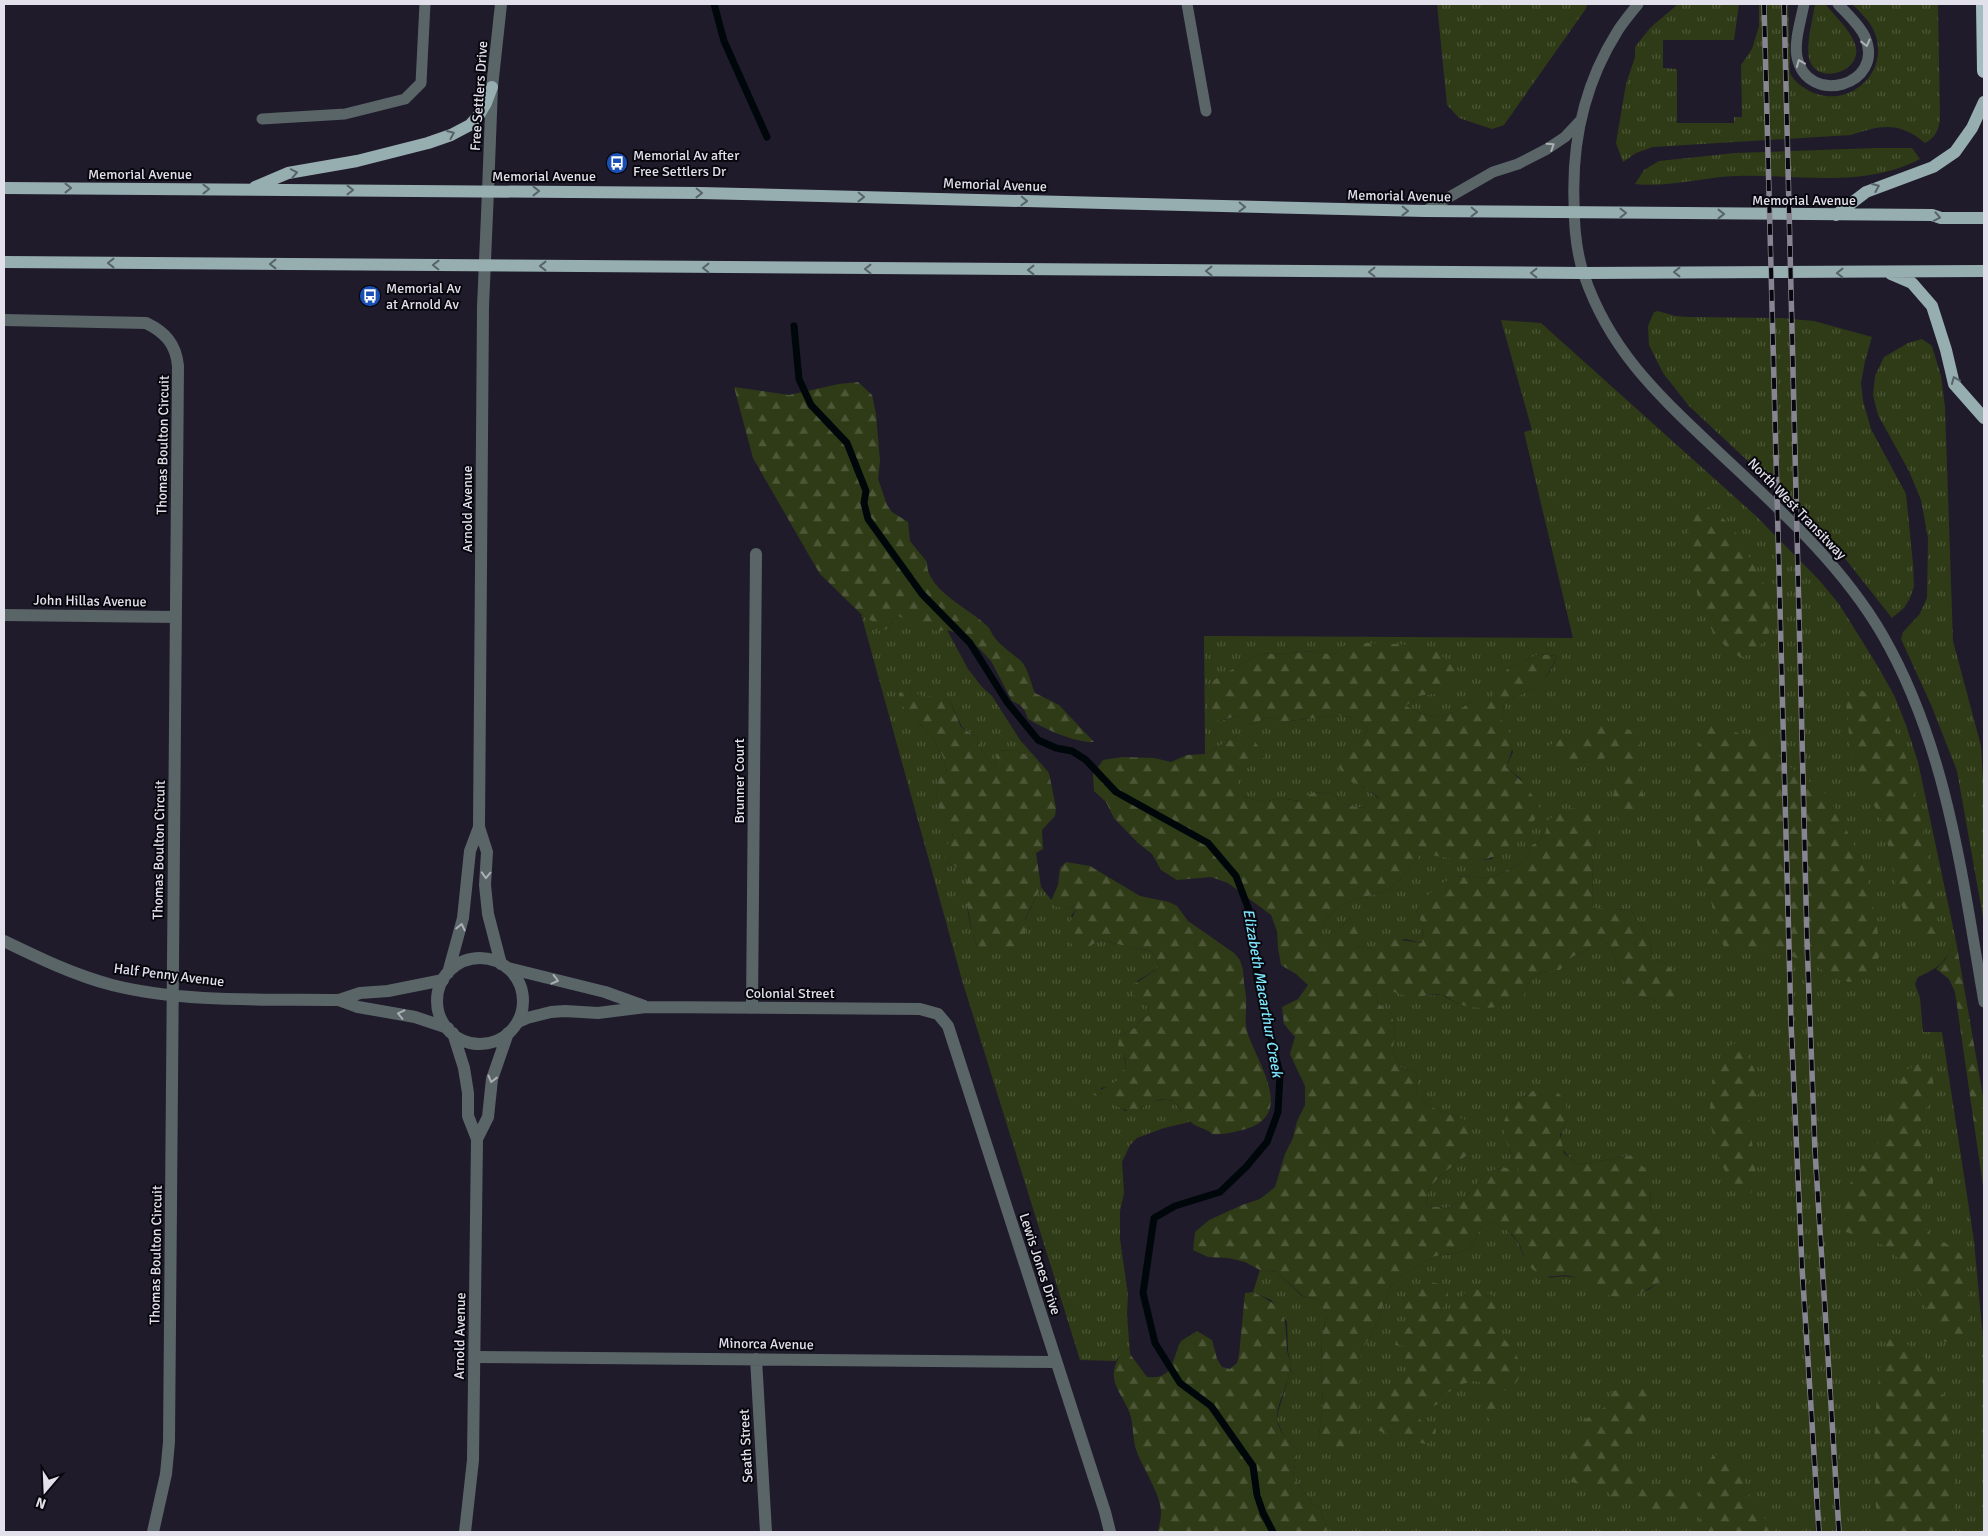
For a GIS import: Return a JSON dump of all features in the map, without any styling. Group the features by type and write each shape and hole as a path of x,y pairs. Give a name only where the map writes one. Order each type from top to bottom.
{"highway":[{"path":"1983,4 1984,71"}],"main road":[{"path":"248,189 288,174 357,161 428,143 451,135 470,125 479,115 492,87"},
{"path":"1836,215 1866,192 1933,167 1955,152 1972,128 1984,102"},
{"name":"Memorial Avenue","path":"4,188 700,192 1425,211 1932,215 1941,218 1984,218"},
{"path":"4,262 1583,274 1984,271"},
{"path":"1888,273 1912,283 1932,306 1946,350 1954,384 1984,418"}],"street":[{"name":"Free Settlers Drive","path":"488,191 492,87 501,4"},
{"name":"Arnold Avenue","path":"488,191 483,307 480,827 487,852 486,886 488,914 505,966"},
{"name":"Thomas Boulton Circuit","path":"4,320 146,323 156,328 172,344 177,354 169,1442 166,1474 152,1532"},
{"name":"Brunner Court","path":"752,1008 756,554"},
{"name":"John Hillas Avenue","path":"4,616 176,617"},
{"name":"Arnold Avenue","path":"445,977 463,918 470,851 480,827"},
{"name":"Half Penny Avenue","path":"4,941 31,955 85,977 114,985 173,994 236,998 339,1000 358,1007 415,1017 450,1031"},
{"path":"473,959 488,959 505,966 517,980 523,993 522,1008 518,1022 508,1033 495,1041 481,1044 466,1041 450,1031 443,1022 438,1008 438,993 445,977 459,964 473,959"},
{"name":"Colonial Street","path":"505,966 605,992 646,1007"},
{"name":"Half Penny Avenue","path":"339,1000 360,993 388,991 445,977"},
{"name":"Colonial Street","path":"518,1022 551,1012 598,1012 646,1007 920,1010 933,1012"},
{"name":"Lewis Jones Drive","path":"933,1012 943,1019 948,1026 1110,1532"},
{"name":"Arnold Avenue","path":"450,1031 464,1068 468,1093 468,1116 477,1139 473,1460 465,1532"},
{"name":"Arnold Avenue","path":"477,1139 488,1117 492,1079 508,1033"},
{"name":"Minorca Avenue","path":"475,1357 1056,1362"},
{"name":"Seath Street","path":"756,1359 766,1532"}],"lane":[{"path":"262,119 345,114 405,99 421,83 425,4"},
{"path":"1187,4 1206,111"},
{"path":"1425,211 1493,172 1518,164 1565,137 1580,121 1587,97 1605,53 1618,30 1635,7 1642,4"},
{"path":"1804,4 1797,44 1797,57 1801,69 1808,77 1818,83 1828,86 1839,86 1848,84 1856,78 1862,70 1868,54 1864,36 1838,4"},
{"name":"North West Transitway","path":"1580,121 1574,160 1574,213 1583,274 1610,334 1636,371 1673,409 1798,528 1830,563 1853,592 1882,635 1913,695 1931,743 1954,832 1984,1002"}],"green space":[{"path":"1437,4 1588,4 1504,125 1492,129 1459,118 1447,105"},
{"path":"1678,4 1739,4 1734,40 1663,40 1663,68 1677,69 1677,123 1734,123 1734,117 1742,117 1741,65 1752,49 1759,26 1759,4 1788,4 1790,73 1803,87 1818,94 1833,96 1848,93 1860,86 1870,75 1876,62 1878,47 1874,31 1867,20 1852,4 1938,4 1940,120 1937,131 1925,143 1907,131 1898,128 1881,127 1851,135 1653,147 1636,153 1623,162 1616,143 1626,84 1635,57 1635,47 1650,28"},
{"path":"1815,4 1825,4 1846,28 1855,44 1856,54 1853,62 1838,72 1829,74 1820,72 1813,67 1809,58 1809,38"},
{"path":"1912,148 1920,159 1876,174 1853,177 1737,176 1660,185 1635,184 1644,170 1659,161 1735,153"},
{"path":"1658,311 1675,316 1689,317 1782,318 1814,321 1872,337 1861,383 1863,401 1871,429 1906,494 1913,564 1914,586 1910,598 1904,608 1892,618 1847,561 1794,504 1689,406 1663,373 1649,345 1648,326 1654,312"},
{"path":"1501,320 1541,323 1756,516 1820,581 1839,604 1894,695 1906,725 1918,762 1956,941 1941,963 1918,977 1915,984 1920,998 1923,1032 1942,1032 1974,1241 1984,1349 1984,1532 1328,1532 1320,1509 1312,1504 1293,1477 1297,1450 1285,1438 1277,1421 1291,1370 1287,1322 1271,1300 1253,1292 1260,1270 1277,1272 1302,1296 1319,1300 1327,1315 1322,1334 1321,1370 1323,1405 1318,1442 1359,1368 1360,1351 1371,1336 1391,1286 1405,1273 1435,1256 1454,1254 1470,1248 1478,1233 1491,1221 1506,1229 1517,1241 1524,1256 1550,1278 1569,1277 1584,1280 1613,1298 1648,1290 1664,1279 1664,1243 1650,1207 1651,1188 1632,1155 1578,1165 1561,1145 1561,1134 1567,1120 1534,1090 1510,1105 1507,1115 1507,1139 1520,1173 1503,1167 1486,1173 1463,1200 1447,1208 1426,1206 1429,1188 1442,1174 1470,1153 1465,1120 1429,1106 1416,1093 1417,1073 1400,1067 1393,1050 1395,1032 1392,1015 1378,1003 1373,985 1407,996 1442,995 1458,1004 1523,997 1535,975 1545,971 1560,970 1572,957 1588,949 1602,938 1612,951 1625,985 1639,996 1656,1001 1667,1013 1676,998 1668,965 1652,957 1650,940 1631,910 1593,908 1592,854 1597,837 1545,836 1531,846 1524,862 1491,878 1455,876 1416,910 1423,926 1422,943 1405,939 1371,949 1354,946 1351,918 1337,930 1320,939 1323,922 1336,909 1351,901 1386,891 1400,880 1422,853 1473,861 1492,859 1521,779 1506,767 1513,752 1501,719 1506,702 1530,690 1543,680 1549,673 1557,656 1539,654 1507,669 1491,701 1473,701 1457,711 1440,717 1422,714 1406,706 1419,696 1437,693 1347,645 1333,655 1315,651 1278,654 1260,653 1212,681 1220,721 1237,716 1252,725 1267,717 1284,722 1336,715 1354,718 1368,728 1361,743 1350,781 1365,788 1379,799 1363,808 1346,805 1333,794 1314,792 1299,801 1280,798 1263,802 1244,797 1236,780 1248,767 1264,757 1237,736 1205,754 1204,636 1573,638 1524,432 1532,430"},
{"path":"1922,339 1932,346 1941,376 1945,407 1953,641 1981,746 1984,795 1984,923 1957,771 1932,707 1901,639 1903,632 1919,615 1927,598 1928,538 1921,500 1909,471 1878,415 1873,395 1875,376 1884,357 1908,343"},
{"path":"858,382 872,395 876,414 880,461 878,479 887,505 892,512 908,522 910,541 927,562 934,582 951,599 989,628 993,636 1021,661 1035,693 1059,705 1094,742 1069,738 1028,719 1020,705 1012,701 991,661 979,648 967,643 957,633 947,630 929,629 898,616 887,629 879,631 876,624 861,614 820,574 753,458 734,387 789,395 839,384"},
{"path":"1704,504 1722,517 1736,533 1771,597 1773,621 1769,633 1758,649 1741,658 1723,644 1713,631 1699,600 1692,566 1686,515 1691,508"},
{"path":"861,614 887,629 898,616 928,628 947,630 968,669 992,696 1020,740 1036,758 1015,751 998,750 995,767 983,753 977,737 962,727 950,701 925,698 908,690 899,702 936,744 945,763 947,774 938,777 936,802 953,832 947,863 963,870 968,877 968,913 978,949 1025,938 1025,920 1041,887 1057,907 1076,909 1071,916 1084,950 1100,940 1152,952 1160,967 1137,981 1134,995 1147,1006 1149,1015 1141,1020 1136,1027 1120,1036 1126,1067 1120,1073 1117,1081 1110,1086 1101,1088 1100,1098 1118,1105 1125,1111 1142,1108 1149,1102 1166,1099 1174,1102 1190,1122 1164,1128 1137,1138 1130,1145 1122,1162 1124,1193 1120,1211 1120,1239 1128,1295 1127,1314 1130,1354 1121,1354 1116,1361 1080,1360 962,980"},
{"path":"1364,643 1399,644 1434,649 1460,672 1454,688 1419,696 1406,706 1422,714 1440,717 1457,711 1473,701 1491,700 1507,669 1539,654 1557,656 1543,680 1531,689 1506,702 1501,719 1512,737 1511,753 1506,767 1526,787 1541,810 1520,837 1493,857 1472,861 1422,853 1400,880 1386,891 1351,901 1336,909 1323,922 1321,938 1337,930 1351,918 1364,930 1355,946 1371,949 1387,938 1422,943 1423,926 1416,910 1439,885 1455,876 1491,878 1524,862 1531,846 1545,836 1548,820 1561,812 1577,809 1597,819 1597,837 1592,854 1593,908 1631,910 1650,940 1652,957 1668,965 1678,980 1676,998 1667,1014 1656,1001 1639,996 1625,985 1612,951 1602,938 1588,949 1572,957 1560,970 1545,971 1535,975 1523,997 1492,1008 1467,1006 1441,995 1410,997 1373,985 1378,1003 1392,1015 1395,1032 1393,1050 1400,1067 1417,1073 1416,1093 1429,1106 1465,1120 1474,1135 1470,1153 1442,1174 1429,1188 1426,1206 1447,1208 1463,1200 1486,1173 1503,1167 1519,1172 1506,1140 1504,1122 1510,1105 1534,1090 1551,1086 1566,1101 1567,1120 1560,1135 1564,1153 1578,1165 1632,1155 1646,1170 1651,1188 1650,1207 1664,1243 1664,1279 1632,1296 1618,1298 1607,1295 1588,1283 1571,1276 1545,1276 1535,1271 1529,1265 1513,1235 1491,1221 1478,1233 1470,1248 1454,1254 1435,1256 1405,1273 1391,1286 1371,1336 1360,1351 1359,1426 1354,1443 1346,1459 1330,1454 1318,1442 1323,1405 1321,1370 1322,1334 1327,1316 1319,1300 1303,1296 1277,1272 1260,1270 1245,1262 1228,1258 1208,1257 1193,1250 1195,1232 1209,1220 1260,1199 1275,1187 1285,1154 1293,1138 1297,1121 1305,1105 1305,1086 1290,1054 1295,1037 1284,1024 1282,1007 1298,999 1308,985 1296,974 1281,965 1277,931 1271,915 1228,883 1211,877 1177,880 1161,870 1152,854 1138,843 1114,818 1106,802 1094,791 1093,774 1103,760 1122,757 1154,758 1171,762 1187,755 1205,754 1237,736 1254,740 1265,757 1248,767 1237,780 1244,797 1263,802 1280,798 1298,801 1314,792 1333,794 1346,805 1363,808 1379,798 1365,788 1350,781 1339,768 1343,750 1361,743 1368,728 1354,718 1336,715 1284,722 1267,717 1252,725 1237,716 1219,721 1209,715 1207,696 1212,681 1260,653 1278,654 1315,651 1333,655 1347,645"},
{"path":"1859,689 1874,697 1886,710 1908,762 1924,836 1938,929 1936,941 1929,945 1919,938 1904,912 1894,877 1885,831 1854,763 1850,745 1846,705 1851,691"},
{"path":"908,690 925,697 943,694 950,701 961,727 977,737 983,753 995,767 998,750 1015,751 1036,758 1049,773 1056,808 1055,816 1042,830 1043,849 1036,853 1041,887 1025,919 1025,938 1020,947 984,954 978,949 972,931 965,894 968,877 963,870 947,863 944,855 944,847 951,841 953,833 936,802 938,776 947,774 945,763 936,744 899,702 899,693"},
{"path":"1611,723 1628,729 1636,738 1641,749 1642,758 1639,775 1643,802 1639,811 1626,823 1618,820 1611,803 1620,769 1617,761 1608,757 1572,770 1557,760 1548,746 1565,737 1575,737 1582,731"},
{"path":"1721,723 1744,737 1759,737 1793,769 1827,795 1852,840 1867,877 1877,925 1880,955 1868,978 1849,982 1832,977 1813,964 1780,952 1733,952 1725,949 1721,940 1699,852 1694,800 1695,769 1700,741 1708,727"},
{"path":"1066,862 1090,866 1140,896 1169,902 1177,906 1188,921 1234,953 1240,960 1246,997 1247,1031 1269,1085 1271,1099 1269,1111 1261,1122 1242,1130 1225,1134 1212,1134 1194,1125 1174,1102 1169,1100 1153,1101 1134,1112 1107,1102 1093,1094 1117,1081 1120,1073 1126,1067 1125,1058 1119,1053 1118,1044 1120,1036 1136,1027 1141,1020 1149,1015 1147,1006 1133,995 1130,987 1160,967 1152,952 1100,940 1084,950 1075,949 1065,934 1076,909 1057,907 1051,901 1058,885 1060,868"},
{"path":"1956,941 1984,1102 1984,1193 1955,992 1949,979 1936,969 1945,960"},
{"path":"1741,1043 1760,1081 1759,1092 1749,1118 1756,1175 1751,1193 1742,1193 1730,1181 1721,1163 1709,1119 1714,1066 1732,1044"},
{"path":"1919,1063 1929,1064 1934,1089 1920,1123 1919,1133 1925,1162 1933,1179 1933,1188 1931,1196 1919,1210 1922,1222 1927,1230 1933,1236 1959,1252 1964,1259 1967,1270 1970,1318 1963,1337 1955,1342 1945,1342 1939,1336 1921,1296 1899,1259 1883,1245 1846,1232 1840,1225 1841,1207 1846,1190 1861,1167 1874,1153 1903,1072"},
{"path":"1431,1282 1440,1284 1448,1289 1448,1298 1440,1314 1455,1304 1467,1290 1485,1292 1500,1302 1499,1336 1507,1342 1518,1358 1520,1375 1510,1388 1499,1392 1496,1400 1499,1409 1497,1429 1490,1425 1481,1382 1472,1381 1463,1384 1447,1393 1443,1401 1434,1406 1425,1405 1420,1412 1420,1420 1436,1429 1435,1439 1425,1444 1372,1429 1368,1402 1375,1397 1386,1395 1411,1370 1405,1362 1406,1354 1412,1347 1395,1345 1397,1336 1418,1320 1412,1314 1403,1313 1405,1305 1418,1293 1422,1285"},
{"path":"1253,1292 1279,1308 1285,1320 1290,1370 1279,1404 1277,1421 1283,1433 1297,1450 1293,1477 1312,1504 1320,1509 1328,1532 1158,1532 1161,1506 1135,1447 1130,1414 1114,1379 1116,1363 1121,1354 1130,1354 1147,1377 1163,1375 1171,1367 1181,1341 1197,1331 1212,1340 1217,1359 1222,1367 1230,1369 1237,1363 1239,1355 1245,1293"},
{"path":"1897,1338 1916,1350 1929,1362 1945,1402 1954,1472 1955,1495 1952,1532 1879,1532 1875,1491 1876,1405 1883,1356 1888,1340"},
{"path":"1641,1386 1654,1401 1654,1411 1646,1417 1644,1434 1621,1446 1613,1463 1640,1470 1656,1486 1685,1489 1690,1496 1693,1513 1686,1519 1669,1513 1643,1512 1629,1502 1613,1498 1608,1491 1571,1482 1566,1476 1568,1458 1564,1450 1577,1439 1581,1422 1605,1407 1612,1391"},
{"path":"1720,1453 1729,1455 1737,1462 1751,1499 1774,1532 1700,1532 1699,1475 1712,1457"}],"waterway":[{"name":"Elizabeth Macarthur Creek","path":"714,4 724,41 767,137"},
{"name":"Elizabeth Macarthur Creek","path":"794,326 799,379 811,405 847,443 866,491 864,503 868,519 922,594 970,643 1007,702 1038,740 1056,748 1072,751 1086,760 1116,792 1208,843 1236,876 1252,918 1257,979 1280,1074 1278,1112 1267,1142 1246,1167 1220,1192 1175,1206 1154,1218 1143,1293 1155,1343 1180,1383 1211,1406 1253,1466 1257,1495 1263,1513 1273,1532"}],"railway":[{"path":"1764,4 1791,1023 1802,1267 1819,1532"},
{"path":"1784,4 1807,941 1815,1151 1839,1532"}],"place":[{"name":"Memorial Av after Free Settlers Dr","path":"617,163"},
{"name":"Memorial Av at Arnold Av","path":"370,296"}]}
